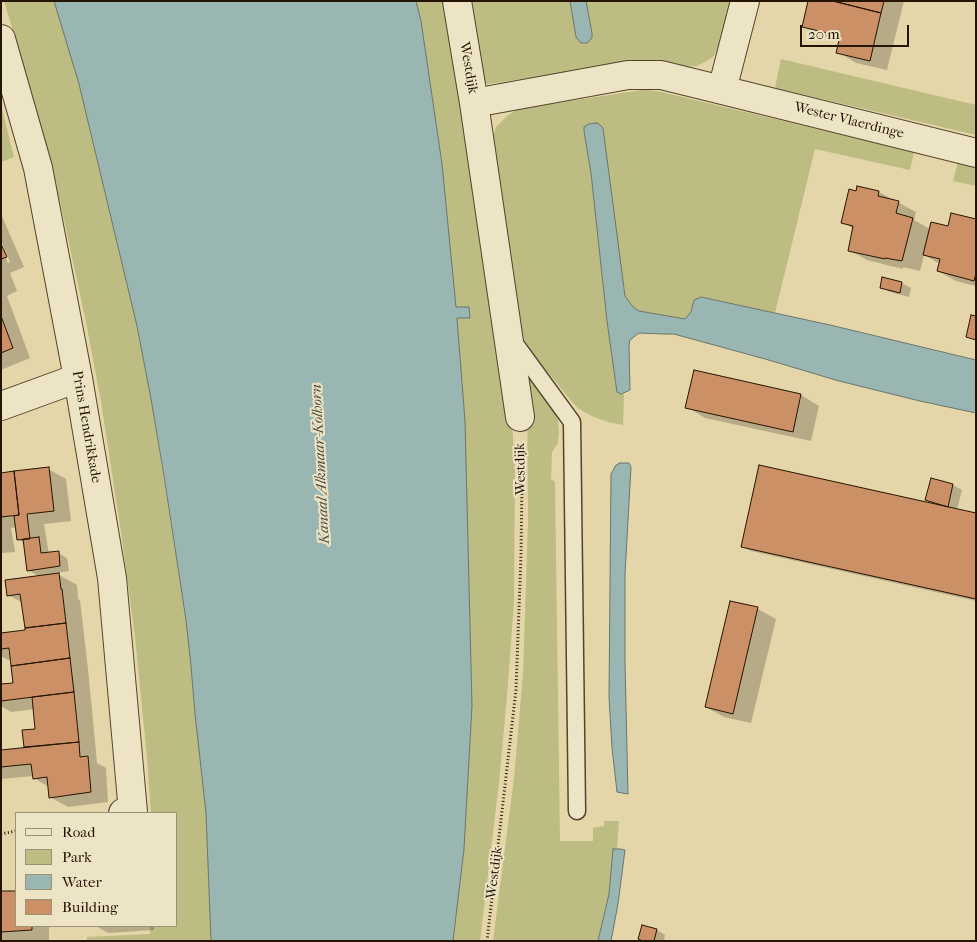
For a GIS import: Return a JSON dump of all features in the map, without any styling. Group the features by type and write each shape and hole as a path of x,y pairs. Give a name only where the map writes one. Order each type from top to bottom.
{"street":[{"name":"Westdijk","path":"457,1 474,102 520,417"},
{"path":"722,90 745,1"},
{"name":"Prins Hendrikkade","path":"3,48 38,168 78,378 112,578 133,812"},
{"name":"Wester Vlaerdinge","path":"474,102 628,75 661,75 976,153"},
{"path":"1,406 78,378"}],"lane":[{"path":"507,333 572,422 577,812"}],"path":[{"name":"Westdijk","path":"487,941 516,690 522,501 520,417"},
{"path":"1,834 15,832"}],"green space":[{"path":"4,1 54,1 79,84 137,326 151,399 186,620 206,813 211,941 87,941 87,937 150,934 150,927 178,927 178,812 151,812 135,637 101,402 61,206 38,115"},
{"path":"416,1 448,1 512,423 515,465 514,602 499,783 480,941 453,941 464,849 472,706 465,421 457,317 469,318 469,307 456,307 442,164 421,21"},
{"path":"465,1 570,1 576,37 592,38 586,1 730,1 721,41 714,56 697,66 684,67 653,61 629,63 488,84 482,82"},
{"path":"781,59 976,105 976,135 775,88"},
{"path":"642,90 661,92 914,152 910,170 815,149 775,313 701,297 694,300 691,312 685,319 639,311 633,307 625,296 584,127 617,392 624,394 623,425 594,417 579,409 537,359 519,331 489,149 496,127 518,109"},
{"path":"1,105 14,157 1,162"},
{"path":"958,162 976,166 976,186 953,181"},
{"path":"527,376 555,411 559,432 558,443 552,452 551,479 555,482 560,841 593,841 593,828 604,826 604,821 619,821 617,849 613,849 609,894 598,941 493,941 514,778 523,674 528,521"}],"water":[{"name":"Kanaal Alkmaar-Kolhorn","path":"54,1 416,1 421,21 442,164 456,307 469,307 470,318 457,318 465,421 472,706 464,849 453,941 211,941 206,813 186,620 164,476 137,326 79,84"},
{"path":"570,1 586,1 592,33 592,38 587,43 581,43 576,37"},
{"path":"597,123 603,128 625,296 633,307 639,311 685,319 691,312 694,300 701,297 830,325 976,360 976,413 839,381 674,334 639,333 630,340 630,390 621,394 617,392 607,321 591,173 584,131 584,127"},
{"path":"629,463 631,467 625,574 628,794 617,792 609,697 611,474 616,465"},
{"path":"613,849 625,850 618,904 611,941 598,941 609,894"}],"building":[{"path":"808,1 833,1 881,13 870,61 836,53 840,36 802,27"},
{"path":"833,1 884,1 881,13"},
{"path":"857,186 879,191 878,196 899,201 896,213 913,218 902,261 848,251 853,226 841,223 849,189 856,191"},
{"path":"951,213 976,219 976,273 974,281 937,271 940,259 923,255 931,222 948,226"},
{"path":"1,244 7,257 1,259"},
{"path":"882,277 902,282 900,293 880,288"},
{"path":"971,315 976,316 976,340 966,337"},
{"path":"1,316 13,348 1,353"},
{"path":"694,370 801,394 793,432 685,408"},
{"path":"759,465 976,513 976,599 741,547"},
{"path":"49,467 54,511 27,514 30,539 17,540 14,516 19,515 14,471"},
{"path":"14,471 19,515 1,517 1,473"},
{"path":"931,478 953,484 948,507 925,500"},
{"path":"39,537 41,553 59,551 60,566 27,571 23,539"},
{"path":"59,573 66,623 25,628 20,594 7,596 5,580"},
{"path":"730,601 758,607 733,714 705,707"},
{"path":"66,623 70,658 11,666 9,648 1,649 1,633"},
{"path":"70,658 74,692 1,701 1,684 13,683 11,666"},
{"path":"74,692 79,742 24,747 22,730 35,729 32,697"},
{"path":"79,742 80,757 88,756 91,792 49,798 47,777 33,779 31,764 1,767 1,750"},
{"path":"1,891 15,891 15,927 32,927 32,930 1,932"},
{"path":"642,925 657,929 654,941 638,939"}]}
